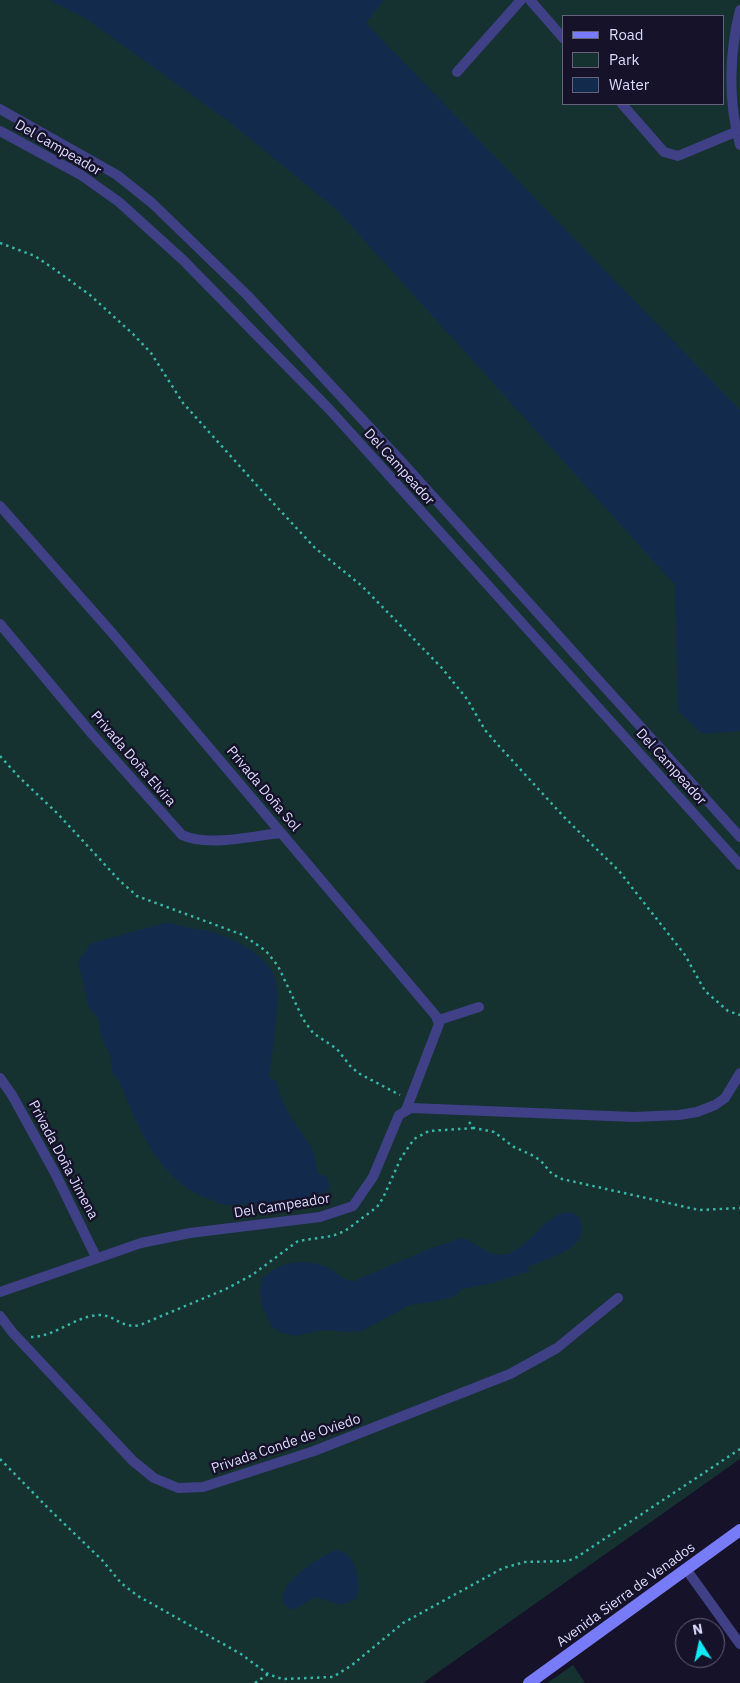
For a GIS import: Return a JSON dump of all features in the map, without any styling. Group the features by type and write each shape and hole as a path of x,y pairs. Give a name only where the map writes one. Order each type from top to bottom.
{"street":[{"path":"457,72 521,0"},
{"path":"530,0 562,37"},
{"path":"740,10 735,32 731,77 740,145"},
{"path":"623,105 664,152 678,156 738,131"},
{"name":"Del Campeador","path":"0,109 117,175 152,203 247,295 343,398 740,837"},
{"name":"Del Campeador","path":"0,131 81,175 119,202 189,266 330,410 740,865"},
{"path":"330,410 343,398"},
{"name":"Privada Doña Sol","path":"0,506 120,642 439,1020"},
{"path":"462,557 477,546"},
{"name":"Privada Doña Elvira","path":"0,624 92,734 182,835 192,840 211,840 281,833"},
{"path":"596,706 610,693"},
{"path":"406,1110 439,1020 479,1007"},
{"path":"406,1110 417,1108 458,1112 634,1118 679,1115 697,1112 715,1105 725,1098 740,1073"},
{"name":"Privada Doña Jimena","path":"0,1078 12,1094 55,1173 96,1257"},
{"name":"Del Campeador","path":"0,1292 96,1257 141,1243 190,1233 320,1217 353,1206 366,1190 400,1115 406,1110"},
{"name":"Privada Conde de Oviedo","path":"0,1316 12,1333 133,1462 154,1478 178,1488 203,1487 314,1451 510,1374 557,1348 618,1298"},
{"name":"Avenida Sierra de Venados","path":"528,1683 740,1530"},
{"path":"686,1569 740,1644"}],"path":[{"path":"0,243 35,256 90,295 133,334 151,353 183,403 262,491 316,548 362,586 441,667 467,699 485,730 564,817 619,871 685,955 705,991 728,1011 740,1015"},
{"path":"0,756 58,814 120,881 137,896 243,935 266,951 278,966 303,1018 313,1033 336,1049 351,1067 360,1074 410,1099"},
{"path":"458,1112 474,1128"},
{"path":"12,1333 42,1337 88,1317 101,1315 130,1327 226,1289 252,1275 298,1241 340,1234 357,1224 383,1198 401,1158 414,1139 429,1131 474,1128 494,1132 514,1147 534,1156 552,1174 562,1179 699,1210 740,1208"},
{"path":"0,1458 102,1560 121,1583 138,1596 241,1654 268,1674 282,1679 333,1676 352,1665 403,1623 503,1568 525,1562 568,1561 578,1557 740,1449"},
{"path":"255,1683 268,1674"}],"green space":[{"path":"0,0 740,0 740,1459 423,1683 0,1683"},
{"path":"573,1665 585,1683 547,1683"}],"water":[{"path":"49,0 384,0 366,23 740,410 740,731 702,734 678,711 675,585 337,210 232,124 85,18"},
{"path":"164,923 209,931 238,942 257,954 271,969 277,987 277,999 276,1026 269,1077 277,1082 282,1101 313,1150 318,1173 329,1179 329,1190 315,1196 300,1199 238,1205 222,1204 189,1189 174,1177 161,1164 141,1132 118,1079 113,1075 110,1054 101,1037 98,1018 89,1008 78,961 92,943"},
{"path":"567,1212 578,1216 582,1232 578,1240 564,1252 528,1267 530,1271 488,1284 462,1289 455,1296 410,1305 362,1331 322,1330 296,1336 282,1333 272,1327 262,1306 260,1290 262,1279 276,1268 284,1265 301,1262 318,1264 331,1269 350,1281 354,1281 429,1249 462,1238 494,1254 508,1254 525,1243 557,1215"},
{"path":"337,1550 349,1557 356,1569 358,1576 357,1598 342,1605 315,1597 293,1610 284,1604 283,1595 287,1586 306,1567"}]}
